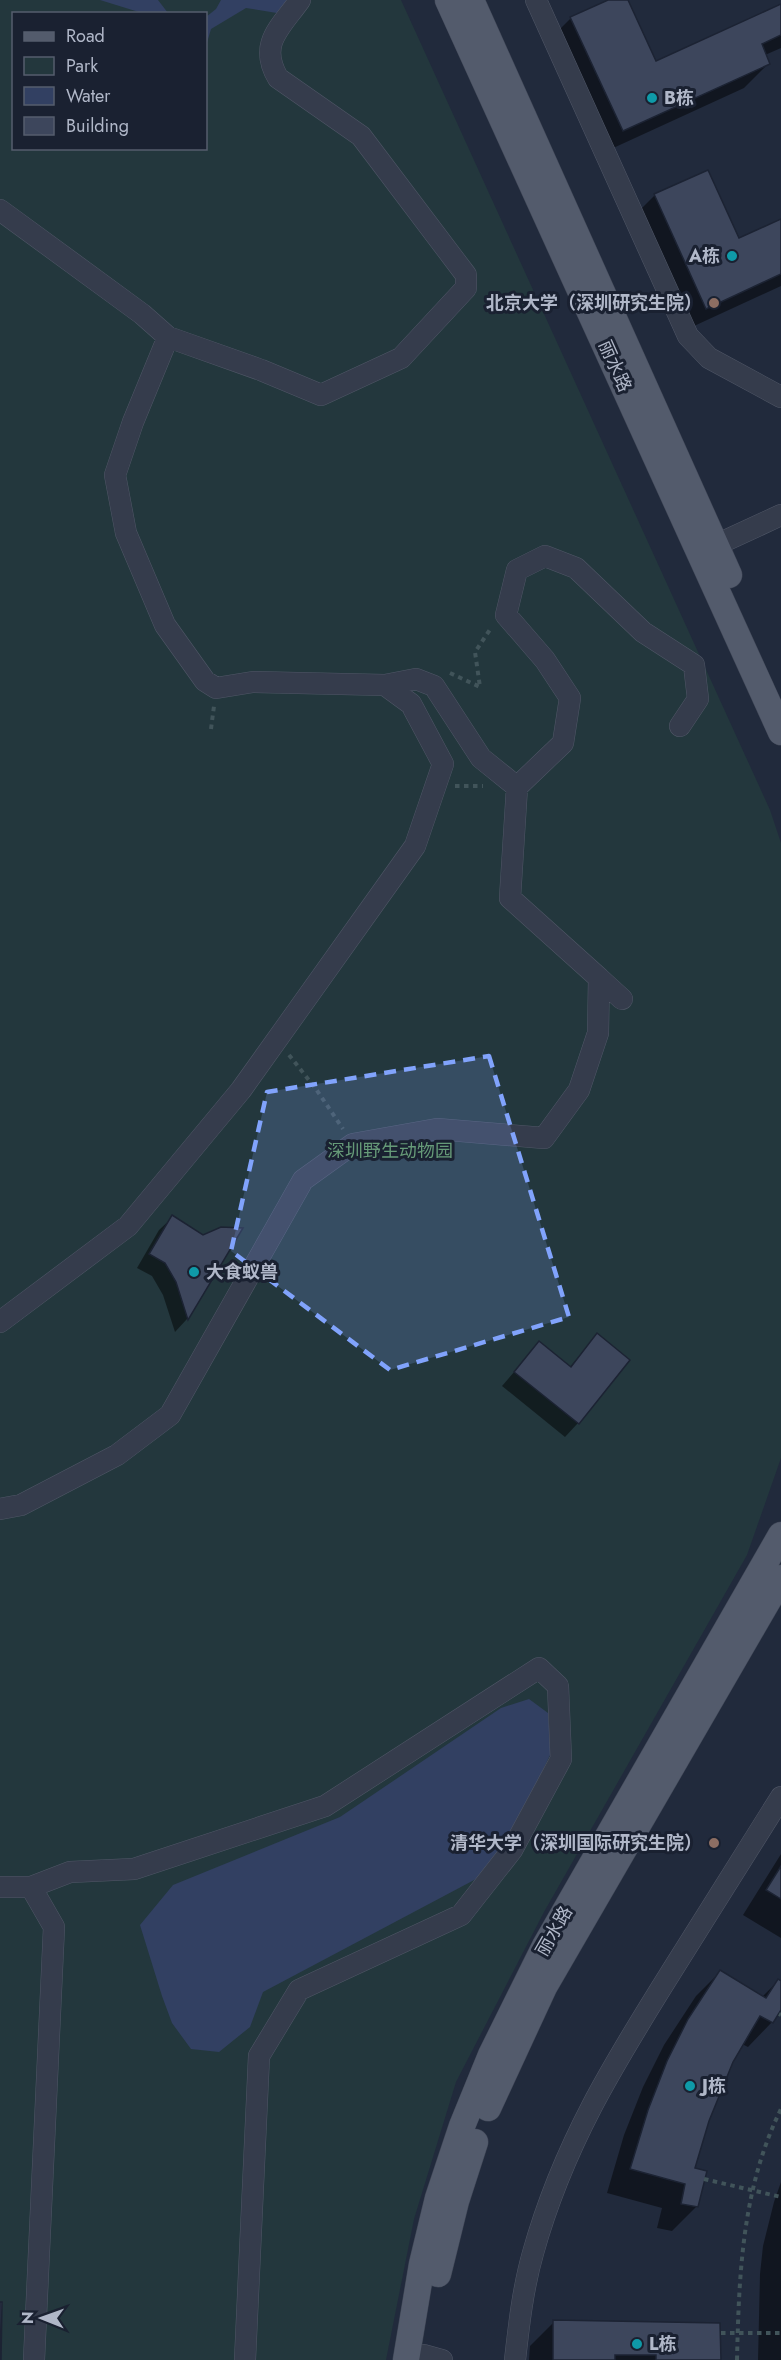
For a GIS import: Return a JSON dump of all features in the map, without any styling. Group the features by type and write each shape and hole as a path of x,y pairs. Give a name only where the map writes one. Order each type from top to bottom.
{"main road":[{"name":"丽水路","path":"448,0 781,732"},
{"name":"丽水路","path":"471,0 781,691"},
{"name":"丽水路","path":"424,2359 422,2264 438,2198 462,2126 491,2055 545,1946 781,1535"},
{"name":"丽水路","path":"424,2359 442,2255 472,2150 493,2094 528,2017 566,1947 781,1578"}],"street":[{"path":"0,210 142,314 168,337 261,370 321,395 401,358 466,288 466,275 361,136 278,78 270,64 270,45 300,0"},
{"path":"536,0 688,336 709,358 781,397"},
{"path":"168,337 133,422 115,475 126,533 165,625 204,681 216,688 253,682 385,685 416,680 434,686 481,758 517,787"},
{"path":"716,545 781,515"},
{"path":"622,999 510,898 517,787 563,743 570,698 545,660 506,615 517,570 545,556 576,568 643,632 694,665 698,699 680,726"},
{"path":"0,1322 128,1226 242,1090 415,846 443,764 411,704 385,685"},
{"path":"0,1509 21,1505 117,1455 170,1415 303,1180 353,1144 437,1130 544,1138 579,1090 597,1033 600,978"},
{"path":"0,1887 31,1887 70,1872 134,1869 325,1806 539,1668 558,1686 561,1759 512,1850 461,1916 299,1990 259,2056 245,2360"},
{"path":"515,2360 520,2313 533,2253 556,2182 584,2118 612,2066 781,1797"},
{"path":"31,1887 54,1927 34,2360"}],"path":[{"path":"416,680 440,669 480,687 475,652 493,625 506,615"},
{"path":"436,785 517,787"},
{"path":"277,1040 316,1089 353,1144"},
{"path":"737,2360 741,2259 752,2190 768,2136 781,2109"},
{"path":"704,2179 781,2197"},
{"path":"721,2333 781,2333"}],"highlighted area":[{"path":"489,1056 569,1317 390,1370 231,1251 267,1092"}],"green space":[{"name":"深圳野生动物园","path":"0,0 401,0 770,810 781,843 781,1458 747,1555 544,1912 456,2082 414,2219 386,2360 0,2360"}],"water":[{"path":"100,0 158,0 167,12 139,12"},
{"path":"221,0 289,0 283,14 246,8 211,29 207,43 207,16 216,9"},
{"path":"529,1699 548,1713 551,1753 511,1837 476,1879 263,1992 250,2027 219,2052 191,2049 172,2023 140,1925 173,1885 340,1817 501,1708"}],"building":[{"name":"B栋","path":"608,0 628,0 656,61 781,4 781,35 762,44 770,64 623,131 570,17"},
{"name":"A栋","path":"708,170 739,238 781,219 781,274 706,309 654,194"},
{"name":"大食蚁兽","path":"172,1215 203,1235 221,1227 243,1228 188,1320 176,1282 165,1263 149,1254"},
{"path":"597,1333 630,1360 579,1424 514,1372 539,1341 571,1367"},
{"path":"781,1866 781,1899 766,1890"},
{"name":"J栋","path":"720,1970 766,1998 778,1979 781,1981 781,2010 773,2023 760,2016 733,2062 709,2121 695,2168 707,2171 698,2207 681,2204 685,2184 630,2169 648,2110 667,2061 688,2019"},
{"path":"0,2302 2,2302 1,2360 0,2360"},
{"name":"L栋","path":"553,2320 720,2323 721,2360 656,2360 656,2355 615,2355 615,2360 553,2360"}],"place":[{"name":"B栋","path":"652,98"},
{"name":"A栋","path":"732,256"},
{"name":"北京大学（深圳研究生院）","path":"714,303"},
{"name":"大食蚁兽","path":"194,1272"},
{"name":"清华大学（深圳国际研究生院）","path":"714,1843"},
{"name":"J栋","path":"690,2086"},
{"name":"L栋","path":"637,2344"}]}
